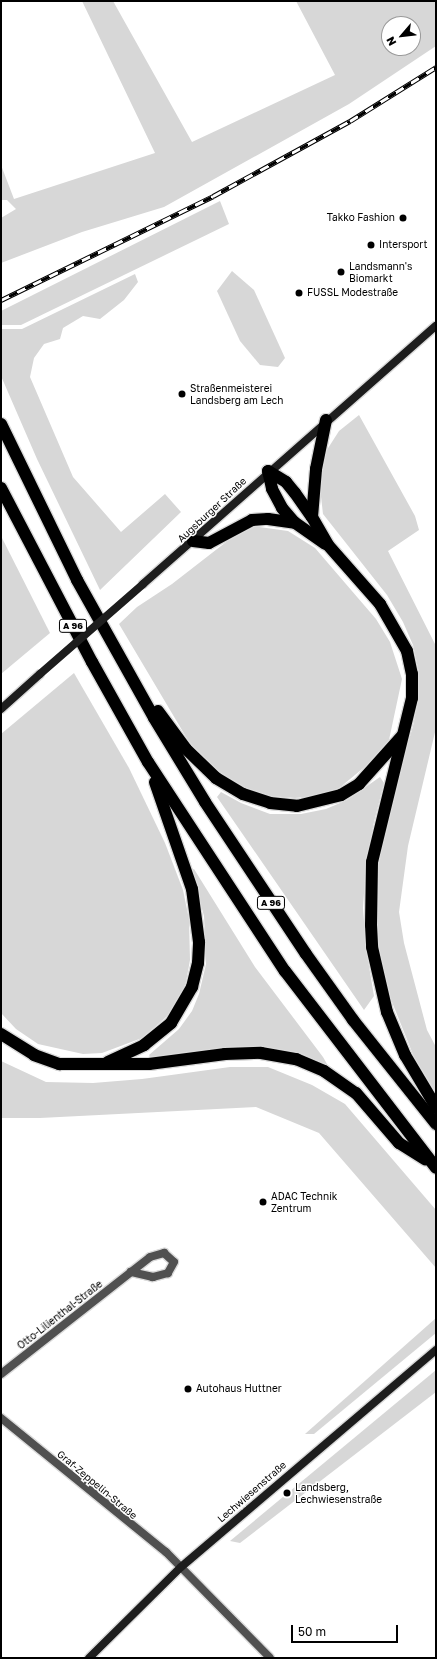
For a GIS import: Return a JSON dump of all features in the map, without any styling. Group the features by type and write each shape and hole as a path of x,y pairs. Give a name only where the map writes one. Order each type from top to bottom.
{"highway":[{"path":"312,517 316,469 326,420"},
{"name":"A 96","path":"1,424 68,563 126,668 205,802 263,892 353,1020 436,1124"},
{"path":"268,471 286,482 312,517 328,545 380,604 406,651 412,674 412,698 402,736 399,758 372,862 372,947 383,998 395,1034 416,1076 436,1107"},
{"path":"268,471 272,489 295,523 328,545"},
{"name":"A 96","path":"1,488 92,662 148,762 285,971 434,1166"},
{"path":"192,541 209,542 252,520 268,519 295,523"},
{"path":"126,668 186,749 216,778 243,794 270,803 297,806 341,795 373,772 402,736"},
{"path":"103,1065 144,1045 171,1023 192,987 198,964 199,942 192,889 148,762"},
{"path":"1,1034 34,1055 59,1064 149,1064 225,1054 261,1053 296,1059 324,1071 356,1093 400,1143 434,1166"}],"main road":[{"name":"Augsburger Straße","path":"1,709 192,541 268,471 436,326"},
{"name":"Lechwiesenstraße","path":"89,1658 181,1567 436,1350"}],"street":[{"name":"Otto-Lilienthal-Straße","path":"1,1374 150,1257 164,1252 174,1262 168,1273 153,1277 131,1272"},
{"name":"Graf-Zeppelin-Straße","path":"1,1418 181,1567 270,1658"}],"shaded area":[{"path":"82,1 113,1 192,142 335,75 296,1 436,1 436,46 421,56 349,104 164,207 82,232 1,263 1,218 16,209 7,200 1,200 1,165 14,199 155,153"},
{"path":"220,201 229,224 21,325 1,325 1,311"},
{"path":"232,271 254,290 285,358 278,367 260,365 240,341 217,291"},
{"path":"135,274 138,282 124,300 100,319 83,316 63,328 60,339 44,344 34,358 30,377 73,477 121,532 165,494 181,512 100,590 37,459 1,376 1,329 22,329"},
{"path":"359,415 415,516 419,530 388,551 436,646 436,728 408,846 399,912 404,943 427,1030 436,1047 436,1092 420,1072 388,992 378,949 375,910 378,864 386,820 413,726 419,695 419,673 413,645 403,622 387,595 323,514 320,488 323,456 339,431"},
{"path":"252,526 288,531 315,548 376,619 390,642 402,679 389,740 378,756 338,789 317,796 295,798 269,796 245,789 220,773 192,747 119,624 137,607 172,584 239,532"},
{"path":"1,536 50,633 1,674"},
{"path":"74,673 129,768 165,843 183,890 189,919 190,960 186,982 179,1001 165,1018 142,1038 102,1053 83,1054 38,1044 16,1029 1,1013 1,734"},
{"path":"380,777 384,783 366,863 363,908 366,948 374,996 364,1010 217,797 221,792 241,803 270,814 301,814 326,809 347,800"},
{"path":"194,869 255,967 323,1057 327,1064 325,1066 296,1055 152,1060 149,1055 179,1029 192,1011 199,994 206,964 204,916 191,870"},
{"path":"1,1061 46,1082 93,1083 142,1079 230,1067 268,1067 312,1085 345,1104 436,1210 436,1268 319,1133 256,1107 40,1118 1,1118"},
{"path":"436,1318 436,1333 314,1434 305,1434"},
{"path":"436,1370 436,1392 240,1543 230,1541"}],"railway":[{"path":"1,300 213,196 350,121 436,67"}],"place":[{"name":"Takko Fashion","path":"403,218"},
{"name":"Intersport","path":"371,245"},
{"name":"Landsmann's Biomarkt","path":"341,272"},
{"name":"FUSSL Modestraße","path":"299,293"},
{"name":"Straßenmeisterei Landsberg am Lech","path":"182,394"},
{"name":"ADAC Technik Zentrum","path":"263,1202"},
{"name":"Autohaus Huttner","path":"188,1389"},
{"name":"Landsberg, Lechwiesenstraße","path":"287,1493"}]}
